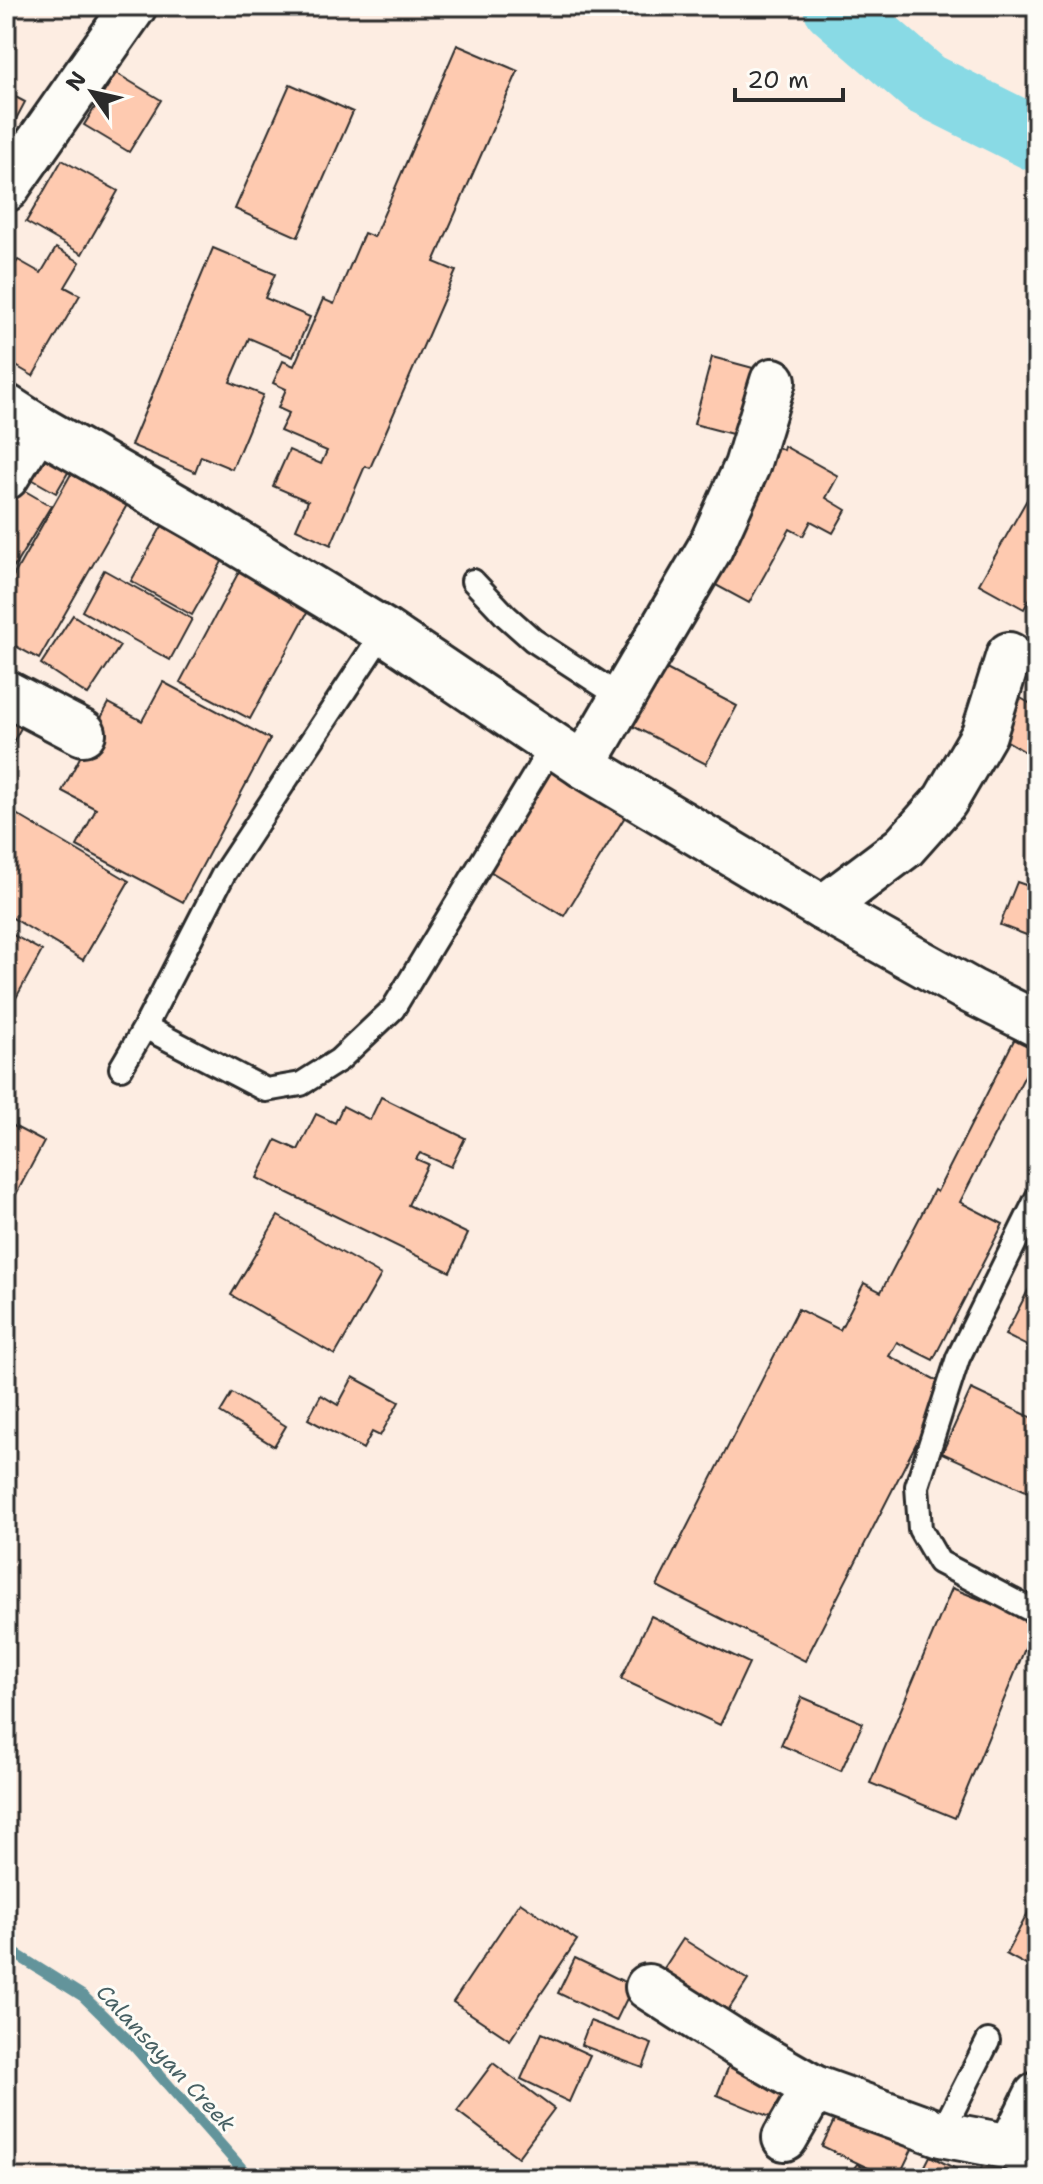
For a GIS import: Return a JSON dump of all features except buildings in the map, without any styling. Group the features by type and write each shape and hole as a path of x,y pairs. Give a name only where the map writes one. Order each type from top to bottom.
{"street":[{"path":"6,189 134,6"},
{"path":"568,756 622,698 710,548 747,466 773,381"},
{"path":"6,477 22,417 384,631 568,756 823,908 971,991 1037,1024"},
{"path":"823,908 904,847 945,801 984,734 1009,655"},
{"path":"6,693 83,733"},
{"path":"648,1987 814,2088 941,2134 1024,2155 1037,2095"},
{"path":"785,2138 814,2088"}],"lane":[{"path":"473,581 533,640 622,698"},
{"path":"121,1068 223,875 384,631"},
{"path":"145,1027 266,1090 301,1084 339,1060 393,1009 568,756"},
{"path":"1037,1198 958,1358 917,1486 920,1529 939,1562 1037,1613"},
{"path":"941,2134 988,2041"}],"waterway":[{"path":"835,6 925,84 1037,140"},
{"name":"Calansayan Creek","path":"6,1948 83,1996 134,2046 250,2178"}]}
